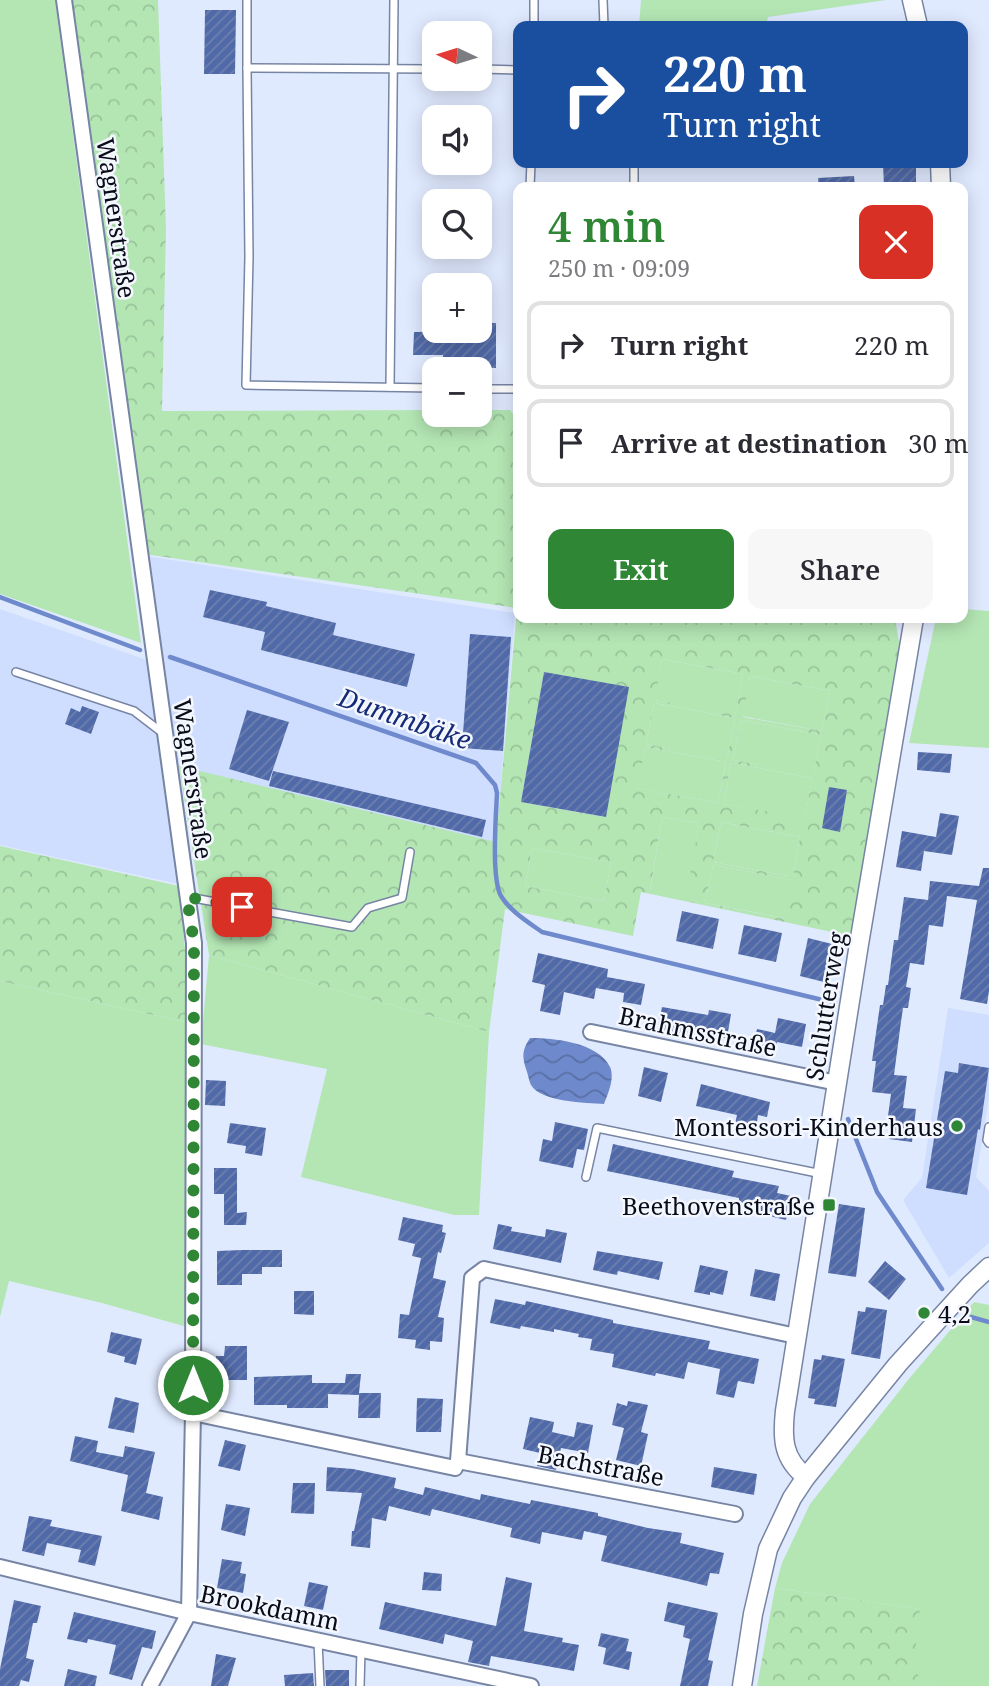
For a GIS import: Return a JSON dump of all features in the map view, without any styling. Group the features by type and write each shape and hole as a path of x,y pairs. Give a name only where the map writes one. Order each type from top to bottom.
{"street":[{"name":"Wagnerstraße","path":"64,0 194,943 193,1413 189,1613"},
{"path":"912,0 917,21"},
{"name":"Schlutterweg","path":"806,1477 795,1469 782,1444 796,1336 913,623"},
{"name":"Brahmsstraße","path":"591,1032 837,1083"},
{"path":"741,1686 753,1614 768,1549 780,1519 806,1477 898,1364 989,1267"},
{"path":"193,1413 455,1468 458,1461 472,1278 484,1269 796,1336"},
{"name":"Bachstraße","path":"458,1461 735,1514"},
{"name":"Brookdamm","path":"0,1567 189,1613 531,1686"},
{"path":"149,1686 189,1613"}],"lane":[{"path":"247,0 249,257 246,385 422,388"},
{"path":"390,387 394,0"},
{"path":"534,0 534,21"},
{"path":"603,0 604,21"},
{"path":"247,68 422,69"},
{"path":"492,69 513,69"},
{"path":"492,388 513,389"},
{"path":"16,672 134,711 165,734"},
{"path":"187,897 352,927 368,908 402,898 410,852"},
{"path":"989,1127 986,1140 989,1143"},
{"path":"586,1177 597,1128 823,1174"},
{"path":"318,1641 320,1686"},
{"path":"360,1650 360,1686"}],"shaded area":[{"path":"146,556 513,613 496,843 162,763 178,884 0,845 0,609 164,666"},
{"name":"Montessori-Kinderhaus","path":"948,1008 989,1015 989,1098 976,1177 989,1191 989,1243 949,1278 903,1200 922,1178"}],"green space":[{"path":"0,0 55,0 141,643 0,594"},
{"path":"71,0 158,0 166,228 162,411 422,410 422,427 492,427 492,410 510,410 513,414 513,607 144,554"},
{"path":"641,0 886,0 768,17 767,21 639,21"},
{"path":"968,609 989,611 989,748 909,743 935,623 968,623"},
{"path":"516,623 896,623 900,648 851,936 641,892 633,936 505,909 489,1032 209,955 179,766 496,842","holes":["662,659 743,674 735,715 655,700","544,672 606,817 521,802","750,676 830,691 822,731 743,717","654,703 735,718 727,759 646,744","741,720 821,735 813,775 733,760","645,747 726,762 718,803 638,788","731,763 812,778 805,818 724,804","662,817 699,823 686,898 650,890","721,822 800,837 793,877 713,862","532,848 611,862 604,901 525,886","713,865 791,880 784,918 705,903"]},
{"path":"662,659 743,674 735,716 654,700"},
{"path":"750,676 830,691 822,731 742,716"},
{"path":"654,703 735,718 727,760 646,744"},
{"path":"741,720 821,735 813,776 733,760"},
{"path":"645,747 726,762 718,803 637,788"},
{"path":"731,763 812,778 805,819 724,804"},
{"path":"662,817 699,823 687,899 650,891"},
{"path":"721,822 800,837 793,877 713,862"},
{"path":"0,846 179,886 185,949 185,1022 0,981"},
{"path":"532,848 611,862 604,901 525,886"},
{"path":"713,865 792,880 785,918 705,903"},
{"path":"209,955 489,1032 479,1215 454,1215 301,1177 327,1069 201,1044"},
{"path":"0,981 185,1022 189,1042 187,1327 9,1281 0,1317"},
{"path":"974,1302 989,1305 989,1686 930,1686 912,1670 919,1609 775,1588 782,1563 810,1504"},
{"path":"775,1588 920,1609 913,1670 930,1686 757,1686"}],"water":[{"path":"530,1038 574,1043 596,1052 604,1059 612,1076 604,1104 564,1100 536,1091 530,1083 524,1060 524,1050"}],"building":[{"path":"205,10 236,10 235,74 204,74"},
{"path":"883,168 916,168 916,182 884,182"},
{"path":"854,176 855,182 818,182 818,178"},
{"path":"492,323 496,323 496,368 492,368 492,357 413,355 414,332 422,332 422,343 492,343"},
{"path":"210,590 267,602 266,606 336,623 333,635 415,654 407,687 261,650 265,632 203,617"},
{"path":"470,634 511,637 503,751 462,748"},
{"path":"544,672 629,687 606,817 521,802"},
{"path":"82,706 99,712 91,734 65,724 71,708 80,712"},
{"path":"247,710 289,722 269,781 229,769"},
{"path":"918,752 952,754 950,773 917,770"},
{"path":"273,771 486,820 482,837 269,786"},
{"path":"829,787 847,790 840,832 822,828"},
{"path":"940,813 959,816 952,855 924,851 921,871 896,867 902,831 936,837"},
{"path":"983,868 989,868 987,1004 960,999 977,900 947,896 943,927 929,925 924,965 910,963 906,987 911,988 908,1008 903,1008 900,1029 894,1075 907,1076 903,1108 916,1109 912,1142 889,1139 891,1123 887,1123 891,1094 872,1092 876,1061 872,1061 880,1005 883,1005 888,985 894,940 898,940 904,897 928,900 930,881 979,886"},
{"path":"682,911 719,919 713,949 676,941"},
{"path":"744,925 782,933 776,962 738,954"},
{"path":"808,938 836,945 828,983 800,976"},
{"path":"538,953 608,969 607,977 645,984 641,1005 623,1002 624,993 596,988 594,999 564,992 560,1015 540,1011 545,985 532,982"},
{"path":"662,1007 708,1015 709,1010 731,1014 727,1038 688,1032 687,1037 657,1031"},
{"path":"778,1018 806,1024 802,1047 777,1042 775,1051 753,1047 757,1029 775,1033"},
{"path":"959,1063 989,1068 967,1195 926,1188 945,1071 958,1073"},
{"path":"644,1067 668,1073 661,1102 638,1096"},
{"path":"206,1080 226,1081 225,1106 205,1105"},
{"path":"701,1084 770,1102 767,1117 758,1115 756,1129 735,1124 737,1115 696,1106"},
{"path":"555,1122 588,1129 584,1150 577,1149 573,1168 539,1161 543,1139 552,1141"},
{"path":"230,1123 266,1128 262,1156 245,1153 246,1146 227,1143"},
{"path":"613,1144 734,1171 732,1177 779,1186 777,1193 791,1196 786,1220 753,1212 755,1206 739,1202 739,1198 607,1171"},
{"path":"214,1168 237,1168 237,1213 247,1212 246,1225 224,1225 224,1194 214,1194"},
{"path":"839,1204 865,1208 856,1277 828,1273"},
{"path":"403,1217 443,1225 442,1232 446,1233 441,1253 438,1252 433,1278 446,1281 438,1317 444,1318 442,1342 430,1341 430,1350 415,1348 416,1340 398,1338 400,1314 409,1315 421,1258 412,1256 415,1244 398,1240"},
{"path":"498,1224 512,1227 511,1231 545,1237 546,1229 567,1233 561,1263 493,1249"},
{"path":"282,1250 282,1267 262,1267 262,1274 242,1274 242,1285 217,1285 217,1251"},
{"path":"597,1251 663,1262 659,1280 618,1271 617,1275 593,1270"},
{"path":"885,1261 906,1279 889,1300 868,1282"},
{"path":"700,1265 728,1271 723,1295 694,1292"},
{"path":"755,1269 780,1274 775,1301 750,1296"},
{"path":"294,1291 314,1291 314,1315 294,1314"},
{"path":"495,1299 525,1305 526,1301 613,1320 613,1323 710,1341 708,1349 759,1359 754,1384 738,1381 734,1398 716,1394 720,1369 688,1362 684,1379 612,1367 614,1354 590,1350 592,1339 578,1337 579,1334 521,1326 520,1329 490,1323"},
{"path":"866,1307 887,1310 880,1359 851,1354 858,1311 865,1312"},
{"path":"111,1332 142,1339 136,1365 124,1362 125,1357 107,1352"},
{"path":"225,1346 247,1346 247,1380 216,1380 216,1356 224,1356"},
{"path":"822,1355 845,1359 836,1407 814,1404 815,1399 808,1398 814,1359 821,1360"},
{"path":"346,1374 361,1374 359,1393 381,1393 380,1418 358,1418 359,1395 328,1394 328,1408 254,1405 254,1377 312,1375 312,1383 345,1383"},
{"path":"115,1397 139,1403 134,1433 108,1428"},
{"path":"417,1398 443,1399 441,1432 416,1432"},
{"path":"628,1401 648,1405 641,1432 648,1434 641,1466 616,1460 624,1428 612,1425 617,1403 627,1406"},
{"path":"530,1417 554,1422 552,1432 574,1437 577,1422 593,1425 588,1453 561,1448 556,1470 537,1466 540,1453 523,1449"},
{"path":"75,1436 98,1441 96,1452 123,1457 125,1446 155,1452 146,1493 163,1497 159,1520 121,1511 128,1475 70,1461"},
{"path":"225,1440 246,1445 240,1471 218,1466"},
{"path":"327,1467 353,1469 396,1478 394,1488 423,1495 425,1487 480,1500 481,1494 530,1504 531,1500 598,1513 598,1516 648,1528 682,1533 680,1543 724,1553 719,1574 710,1573 707,1586 601,1561 607,1536 584,1531 582,1540 542,1532 540,1544 510,1537 512,1528 432,1509 430,1516 389,1506 386,1521 372,1518 370,1548 351,1546 362,1493 326,1491"},
{"path":"714,1467 757,1474 754,1495 711,1487"},
{"path":"293,1483 315,1483 314,1514 291,1513"},
{"path":"226,1504 250,1508 245,1536 221,1530"},
{"path":"29,1516 52,1520 50,1526 102,1536 95,1566 78,1562 81,1550 47,1543 44,1556 22,1551"},
{"path":"222,1559 242,1562 240,1573 246,1574 243,1593 217,1588"},
{"path":"424,1572 442,1574 441,1591 422,1590"},
{"path":"506,1577 532,1583 524,1631 563,1638 562,1642 579,1645 574,1671 491,1656 489,1666 468,1662 473,1641 445,1634 443,1644 379,1629 385,1602 496,1626"},
{"path":"309,1582 328,1586 323,1610 304,1606"},
{"path":"14,1600 41,1606 37,1623 33,1623 26,1658 34,1660 29,1682 21,1680 19,1686 0,1686 0,1669"},
{"path":"668,1602 718,1613 708,1660 713,1661 708,1686 680,1686 690,1639 683,1637 685,1626 664,1621"},
{"path":"74,1612 156,1631 152,1649 142,1647 132,1680 109,1674 116,1645 88,1639 87,1643 67,1639"},
{"path":"601,1633 629,1639 626,1651 632,1652 629,1670 603,1664 606,1648 598,1646"},
{"path":"216,1654 236,1658 228,1686 211,1686"},
{"path":"68,1669 97,1676 95,1686 64,1686"},
{"path":"325,1670 349,1670 349,1686 326,1686"},
{"path":"313,1673 314,1686 285,1686 284,1675"}],"waterway":[{"name":"Dummbäke","path":"0,597 140,650"},
{"name":"Dummbäke","path":"170,657 476,763 495,785 497,793 495,862 501,896 514,911 542,932 835,1003"},
{"name":"Dummbäke","path":"848,1119 877,1192 942,1289"},
{"name":"Dummbäke","path":"971,1317 989,1322"}],"place":[{"name":"Montessori-Kinderhaus","path":"957,1126"},
{"name":"Beethovenstraße","path":"829,1205"},
{"name":"4,2","path":"924,1313"}],"route":[{"path":"193,1385 194,943 187,897 242,907"}]}
